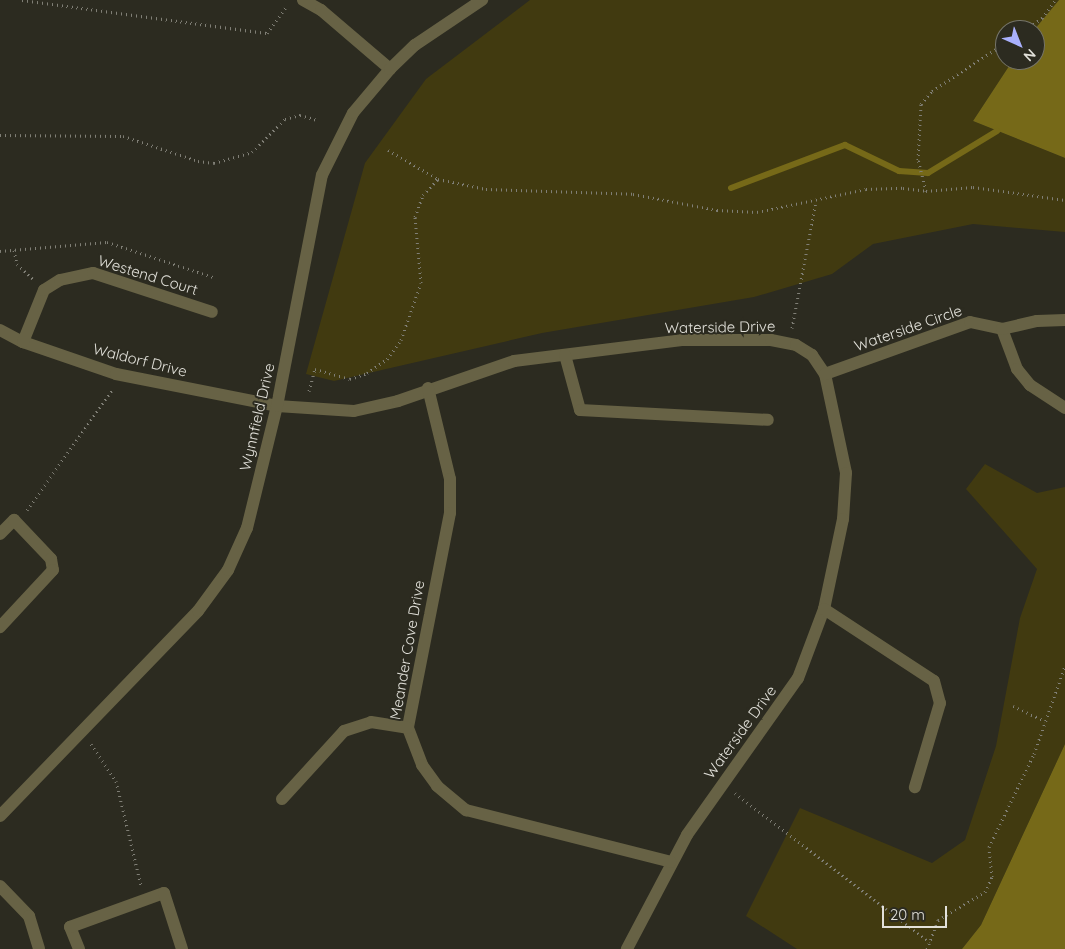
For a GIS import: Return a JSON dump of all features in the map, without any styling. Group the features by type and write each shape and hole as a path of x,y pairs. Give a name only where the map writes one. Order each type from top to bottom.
{"street":[{"path":"303,0 321,10 390,69"},
{"name":"Wynnfield Drive","path":"0,816 198,611 228,570 247,528 277,406 322,175 353,113 390,69 415,45 482,0"},
{"name":"Westend Court","path":"44,290 60,280 94,273 212,312"},
{"path":"23,342 44,290"},
{"name":"Waterside Circle","path":"825,374 970,322 1002,329 1037,321 1065,320"},
{"path":"1002,329 1017,369 1030,386 1065,408"},
{"name":"Waldorf Drive","path":"0,330 23,342 122,375 277,406"},
{"name":"Waterside Drive","path":"277,406 354,410 398,401 428,388 514,361 682,340 789,343 812,354 825,374 846,473 844,519 824,609 798,678 764,731 722,783 671,862 627,949"},
{"path":"565,355 580,410 768,420"},
{"name":"Meander Cove Drive","path":"428,388 450,479 450,513 408,728 422,765 436,786 466,810 671,862"},
{"path":"0,534 14,520 51,559 53,570 0,627"},
{"path":"824,609 934,681 940,703 915,787"},
{"path":"282,799 344,731 371,722 408,728"},
{"path":"0,886 29,916 39,949"},
{"path":"79,949 70,927 164,893 182,949"}],"path":[{"path":"22,0 267,33 290,0"},
{"path":"1039,20 1055,0"},
{"path":"926,191 920,167 921,104 932,92 995,51"},
{"path":"0,135 123,136 198,161 214,162 252,152 285,119 300,115 317,120"},
{"path":"388,150 438,179 486,189 656,196 736,212 757,212 866,189 926,191 973,186 1065,200"},
{"path":"305,408 315,369 350,380 367,373 387,358 401,340 421,283 415,217 418,205 438,179"},
{"path":"789,343 816,201"},
{"path":"0,251 106,242 213,278"},
{"path":"14,250 17,264 44,290"},
{"path":"18,523 122,375"},
{"path":"927,949 938,920 985,892 992,877 989,847 1034,754 1065,666"},
{"path":"1013,706 1045,721"},
{"path":"82,731 116,781 144,900"},
{"path":"722,783 929,942"}],"shaded area":[{"path":"530,0 1059,0 1042,20 995,20 995,70 1006,70 973,121 1065,158 1065,232 973,224 873,244 832,274 754,297 542,333 334,381 306,374 365,163 426,79"},
{"path":"1059,0 1065,0 1065,158 973,121 1006,70 1045,70 1045,20 1042,20"},
{"path":"985,464 1037,493 1065,487 1065,744 981,925 962,949 797,949 746,916 800,808 932,863 965,840 996,746 1020,618 1037,569 966,489"},
{"path":"1065,744 1065,949 962,949 981,925"}],"waterway":[{"path":"731,188 845,145 899,171 928,173 997,131"}]}
